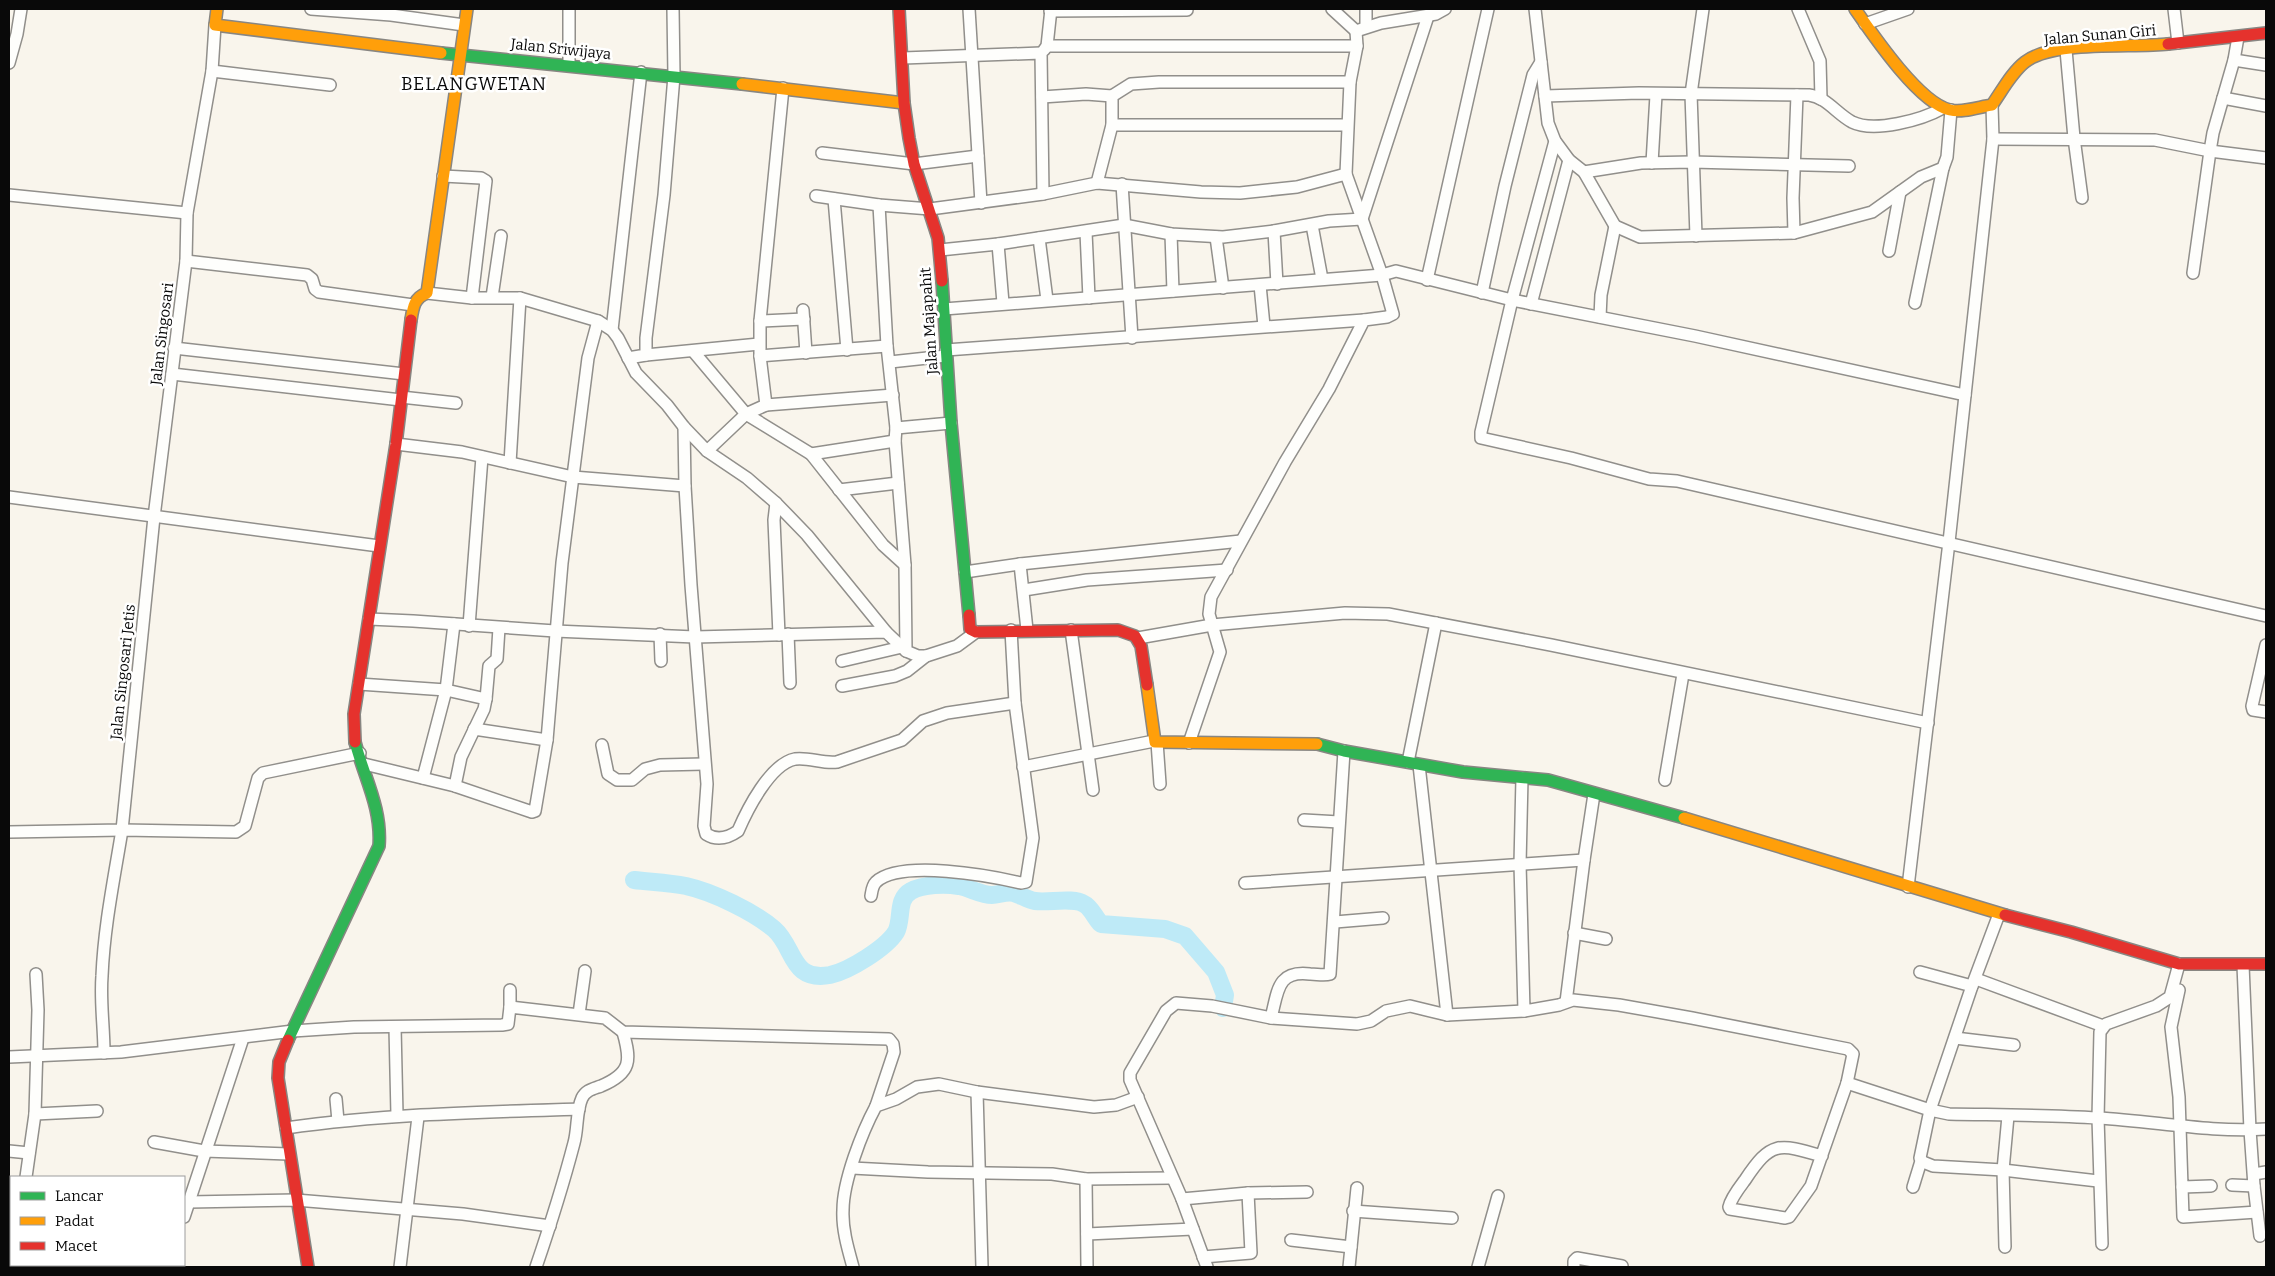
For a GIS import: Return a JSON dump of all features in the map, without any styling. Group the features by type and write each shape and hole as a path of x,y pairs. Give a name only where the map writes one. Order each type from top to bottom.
{"street":[{"path":"9,64 21,9"},
{"name":"Jalan Singosari","path":"154,518 186,262 187,213 212,71 217,9"},
{"path":"312,9 391,15 464,25"},
{"path":"427,293 467,9"},
{"path":"569,9 569,65"},
{"path":"646,355 674,76 673,9"},
{"name":"Jalan Majapahit","path":"899,9 904,103 914,164 930,209 940,250 951,423 969,628 976,632"},
{"path":"969,9 981,203"},
{"path":"1332,9 1361,29 1438,12"},
{"path":"890,362 946,353 1264,326 1364,320 1387,317 1393,314 1382,275 1346,174 1350,82 1366,9"},
{"path":"1427,280 1488,9"},
{"path":"1535,9 1548,123 1556,141 1569,160 1584,172 1615,226 1640,237 1794,233 1872,212 1920,177 1942,168"},
{"path":"1696,236 1690,94 1703,9"},
{"path":"1798,9 1820,61 1821,99"},
{"path":"1855,9 1865,24 1923,94 1947,109"},
{"path":"1865,24 1908,9"},
{"path":"2174,9 2178,43"},
{"path":"1043,194 1042,97 1044,50 1050,10 1187,10"},
{"path":"1362,219 1438,12"},
{"name":"Jalan Sriwijaya","path":"216,25 461,55 641,72 904,103"},
{"name":"Jalan Sunan Giri","path":"1992,105 2015,73 2029,59 2040,55 2066,50 2178,43 2266,33"},
{"path":"2193,273 2213,133 2234,60 2238,37"},
{"path":"903,58 971,56 1044,50 1357,46"},
{"path":"2066,50 2074,138 2082,198"},
{"path":"2234,60 2266,65"},
{"path":"1482,293 1505,186 1533,76 1541,62"},
{"path":"212,71 330,85"},
{"path":"612,330 641,72"},
{"path":"1042,97 1086,94 1112,96 1131,84 1143,83 1350,82"},
{"path":"766,405 759,344 760,321 783,88"},
{"path":"1545,96 1639,93 1656,95 1816,96 1852,122 1864,125 1912,121 1947,109 1992,105 1993,139 1949,542 1908,887"},
{"path":"1652,163 1656,95"},
{"path":"1794,233 1794,163 1797,95"},
{"path":"1097,183 1112,125 1112,96"},
{"path":"2223,98 2266,106"},
{"path":"1915,303 1942,168 1947,157 1947,109"},
{"path":"1112,125 1347,125"},
{"path":"1993,139 2155,140 2210,151 2266,158"},
{"path":"1556,141 1512,300 1481,432 1483,439 1571,458 1648,479 1678,481 2266,616"},
{"path":"822,153 914,164 978,156"},
{"path":"1531,304 1569,160"},
{"path":"1584,172 1652,163 1692,162 1794,163 1849,166"},
{"path":"816,196 879,205 930,209 1043,194 1097,183 1201,192 1240,193 1298,187 1346,174"},
{"path":"443,176 481,178 486,182 472,298"},
{"path":"1122,184 1132,338"},
{"path":"1889,251 1900,192"},
{"path":"9,195 187,213"},
{"path":"834,199 846,350"},
{"path":"879,205 887,346 896,428 895,441 905,565 904,649"},
{"path":"940,250 998,244 1124,225 1171,234 1216,237 1274,231 1329,221 1362,219"},
{"path":"1312,225 1322,279"},
{"path":"1600,317 1601,295 1615,226"},
{"path":"1274,231 1277,284"},
{"path":"1086,232 1089,298"},
{"path":"1171,234 1173,291"},
{"path":"492,297 501,236"},
{"path":"1216,237 1223,288"},
{"path":"1039,238 1047,300"},
{"path":"998,244 1003,303"},
{"path":"186,262 307,275 312,279 315,289 319,292 413,305"},
{"path":"944,309 1003,303 1277,284 1382,275 1396,271 1512,300 1695,336 1965,395"},
{"path":"1260,285 1264,326"},
{"path":"308,1267 288,1154 278,1068 283,1051 379,846 380,822 354,734 354,714 396,444 413,305 416,298 427,293 472,298 520,298 598,321 612,330 636,373 667,405 684,427 707,451 746,478 776,503 807,535 886,632 904,649 918,656 926,656 957,646 976,632 1011,630 1118,630 1138,638 1212,625 1345,613 1388,614 1928,723"},
{"path":"510,463 520,298"},
{"path":"760,321 803,315 806,353"},
{"path":"1189,742 1220,652 1209,614 1211,597 1285,462 1329,389 1364,320"},
{"path":"9,832 122,830 236,832 245,826 258,778 263,773 362,759 455,786 532,812 536,810 547,740 555,631 588,358 598,321"},
{"path":"628,358 759,344"},
{"path":"760,356 887,346"},
{"path":"174,348 404,374"},
{"path":"693,351 746,414 811,454 884,545 905,565"},
{"path":"172,374 456,403"},
{"path":"707,451 746,414 766,405 893,395"},
{"path":"896,428 951,423"},
{"path":"684,427 685,486 704,764 707,784 704,826 706,834 720,839 731,836 738,831 760,787 786,762 798,759 830,763 838,762 902,740 923,720 948,713 1015,703"},
{"path":"811,454 895,441"},
{"path":"396,444 482,457 573,477 685,486"},
{"path":"469,626 482,457"},
{"path":"839,490 898,482"},
{"path":"9,497 154,518 258,529 379,546"},
{"path":"776,503 774,520 783,634 790,683"},
{"name":"Jalan Singosari Jetis","path":"104,1053 101,1007 108,913 122,830 154,518"},
{"path":"965,572 1020,564 1242,541"},
{"path":"1020,564 1027,630"},
{"path":"1024,590 1087,580 1226,570"},
{"path":"369,619 499,628 695,637 886,632"},
{"path":"1436,623 1413,763 1430,869 1447,1015"},
{"path":"423,778 446,690 454,624"},
{"path":"455,786 461,757 484,709 489,666 497,658 499,628"},
{"path":"871,896 873,887 880,880 896,875 925,871 957,872 1021,883 1026,882 1033,838 1015,703 1011,630"},
{"path":"1071,630 1093,790"},
{"path":"660,634 661,661"},
{"path":"1138,638 1141,646 1156,742 1160,784"},
{"path":"2266,645 2252,706 2253,710 2266,712"},
{"path":"842,661 904,649"},
{"path":"842,686 895,676 907,671 926,656"},
{"path":"1665,780 1684,674"},
{"path":"359,684 446,690 486,699"},
{"path":"474,729 547,740"},
{"path":"1023,767 1156,742 1307,742 1344,751 1413,763 1561,782 1582,788 1594,794 1694,821 1999,914 2071,932 2183,964 2266,964"},
{"path":"602,744 608,774 617,780 632,780 645,770 660,765 704,764"},
{"path":"1271,1018 1283,979 1287,976 1305,973 1330,974 1335,922 1344,751"},
{"path":"1522,778 1520,864 1524,1011"},
{"path":"1566,1002 1594,794"},
{"path":"1304,820 1339,822"},
{"path":"1245,883 1584,860"},
{"path":"1913,1188 1921,1160 1920,1156 1930,1110 1999,914"},
{"path":"1335,922 1383,918"},
{"path":"1574,933 1606,939"},
{"path":"1920,972 1974,983 2103,1026 2156,1006 2170,997 2183,964"},
{"path":"2183,964 2171,1027 2180,1125 2183,1217 2257,1212"},
{"path":"2243,965 2250,1130 2260,1236"},
{"path":"579,1014 585,971"},
{"path":"26,1176 35,1114 35,1057 38,1010 36,974"},
{"path":"9,1057 104,1053 293,1031 354,1027 505,1025 510,1021 510,990"},
{"path":"1248,1193 1251,1253 1205,1262 1182,1199 1171,1178 1130,1080 1130,1072 1166,1011 1176,1003 1212,1006 1271,1018 1357,1024 1372,1021 1386,1011 1410,1006 1447,1015 1524,1011 1558,1005 1573,1000 1619,1005 1848,1049 1852,1052 1853,1057 1847,1083 1822,1156 1811,1186 1789,1217 1781,1218 1730,1209 1729,1207 1755,1165 1768,1151 1796,1148 1822,1156"},
{"path":"510,1007 604,1018 623,1032 889,1039 894,1044 894,1052 876,1106 861,1138 843,1199 846,1238 853,1267"},
{"path":"2102,1244 2098,1181 2098,1118 2099,1040 2103,1026"},
{"path":"395,1027 397,1115"},
{"path":"536,1267 560,1199 576,1137 579,1109 586,1092 604,1084 626,1068 629,1052 623,1032"},
{"path":"185,1214 204,1151 243,1038"},
{"path":"1955,1038 2014,1045"},
{"path":"1847,1083 1930,1110 1949,1114 2098,1118 2250,1130 2266,1129"},
{"path":"876,1106 896,1099 917,1088 939,1084 977,1092 1094,1107 1116,1105 1138,1098"},
{"path":"977,1092 982,1267"},
{"path":"336,1099 338,1121"},
{"path":"286,1128 397,1115 418,1117 579,1109"},
{"path":"35,1114 97,1111"},
{"path":"2005,1247 2003,1170 2008,1116"},
{"path":"400,1267 418,1117"},
{"path":"154,1142 204,1151 288,1154"},
{"path":"9,1150 29,1153"},
{"path":"1921,1160 1933,1166 2003,1170 2098,1181"},
{"path":"852,1168 1052,1174 1086,1179 1171,1178"},
{"path":"2254,1174 2266,1172"},
{"path":"1086,1179 1088,1267"},
{"path":"2232,1185 2254,1186"},
{"path":"2182,1187 2211,1186"},
{"path":"1349,1267 1353,1212 1357,1188"},
{"path":"1182,1199 1248,1193 1307,1192"},
{"path":"1478,1267 1498,1196"},
{"path":"189,1202 296,1200 463,1214 550,1226"},
{"path":"1353,1212 1452,1218"},
{"path":"1087,1234 1193,1228"},
{"path":"1291,1240 1351,1247"},
{"path":"1574,1267 1574,1261 1577,1258 1622,1264"}],"waterway":[{"path":"634,880 686,886 708,893 744,910 774,929 781,936 800,968 807,973 817,976 838,973 876,952 896,932 903,899 911,891 922,887 954,885 988,895 1008,892 1035,901 1079,902 1086,905 1101,924 1165,929 1185,936 1216,972 1225,995 1223,1008"}],"traffic: fast":[{"path":"441,53 742,84"},
{"path":"942,281 951,423 969,615"},
{"path":"288,1040 379,846 378,819 372,793 355,742"},
{"path":"1317,744 1344,751 1463,772 1548,780 1684,818"}],"traffic: slow":[{"path":"217,9 215,25 441,53"},
{"path":"411,320 417,300 427,293 467,9"},
{"path":"1855,9 1885,51 1911,82 1938,105 1955,111 1992,105 2015,71 2025,62 2038,55 2054,50 2094,46 2168,44"},
{"path":"742,84 904,103"},
{"path":"1147,685 1155,742 1317,744"},
{"path":"1684,818 2005,915"}],"traffic: jam":[{"path":"899,9 904,103 909,138 914,164 938,238 942,281"},
{"path":"2168,44 2266,33"},
{"path":"355,742 354,714 396,444 411,320"},
{"path":"969,615 970,629 976,632 1118,630 1135,636 1141,646 1147,685"},
{"path":"2005,915 2071,932 2179,964 2266,964"},
{"path":"288,1040 279,1062 278,1078 308,1267"}],"district":[{"name":"BELANGWETAN","path":"474,84"}]}
